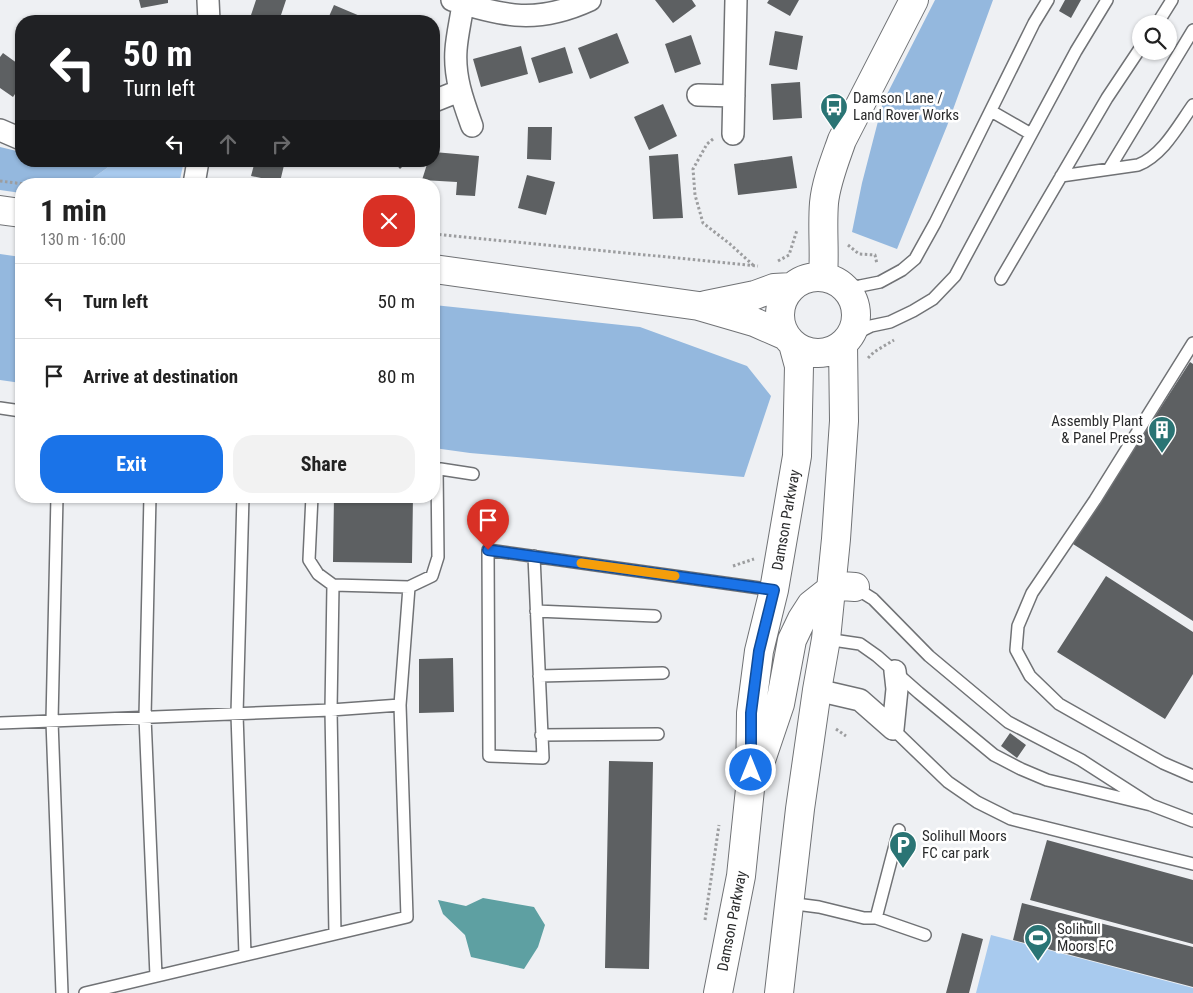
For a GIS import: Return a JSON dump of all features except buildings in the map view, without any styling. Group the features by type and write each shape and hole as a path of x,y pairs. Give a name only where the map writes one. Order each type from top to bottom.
{"street":[{"path":"208,0 209,15"},
{"path":"472,126 459,91 456,74 458,2 490,12 517,16 536,15 574,7 590,0"},
{"path":"733,134 736,0"},
{"path":"833,282 825,256 823,223 824,201 836,157 842,140 914,0"},
{"path":"440,99 459,91"},
{"path":"698,95 734,96"},
{"path":"0,130 15,136"},
{"path":"0,210 15,212"},
{"path":"440,270 699,306 754,322 789,340 804,351 818,353 832,351 846,340 855,325 856,311 852,298 833,282 812,277 801,280 784,297 780,310 781,324 789,340"},
{"path":"699,306 756,295 774,288 792,287"},
{"name":"Damson Parkway","path":"718,993 741,876 750,789 751,713 759,651 776,582 797,456 799,366 789,340"},
{"path":"779,993 788,902 817,690 826,639 844,579 836,539 844,421 846,340"},
{"path":"750,789 780,704 792,640 802,619 812,606 844,579"},
{"path":"776,582 802,619 826,639"},
{"path":"892,728 897,689 895,671"},
{"path":"817,690 860,700 892,728"}],"lane":[{"path":"833,282 860,286 880,282 902,270 915,259 935,224 1034,23 1048,0"},
{"path":"846,340 871,326 890,322 913,311 933,299 956,276 1076,51 1107,0"},
{"path":"1162,15 1172,0"},
{"path":"1109,169 1193,30"},
{"path":"1001,279 1107,98 1132,60"},
{"path":"1061,176 1138,165 1148,161 1160,151 1193,105"},
{"path":"991,111 1031,134"},
{"path":"1193,343 1095,500 1032,593 1018,626 1016,650 1030,676 1060,704 1163,763 1193,776"},
{"path":"0,408 15,410"},
{"path":"440,469 473,474"},
{"path":"57,503 52,721 62,993"},
{"path":"150,503 145,717 156,976"},
{"path":"243,503 237,714 245,955"},
{"path":"312,503 309,560 318,574 333,585 409,587 432,576 438,557 436,503"},
{"path":"534,556 543,758 489,756 488,550 534,556 729,584 776,582"},
{"path":"844,579 873,599 929,656 1008,722 1081,760 1150,805"},
{"path":"333,585 331,710 335,934"},
{"path":"85,993 406,917 400,705 409,587"},
{"path":"536,611 655,616"},
{"path":"826,639 860,644 877,656 919,694 994,755 1047,780 1150,805 1193,821"},
{"path":"539,676 663,673"},
{"path":"0,723 331,710 400,705"},
{"path":"892,728 948,782 977,802 1011,819 1193,864"},
{"path":"541,735 658,734"},
{"path":"876,918 899,830"},
{"path":"788,902 864,918 876,918 925,934"}],"path":[{"path":"440,235 753,266 730,244 703,223 695,195 693,170 704,150 711,140 733,134"},
{"path":"0,181 15,183"},
{"path":"729,584 732,567 753,559 756,552"}],"shaded area":[{"path":"935,0 993,0 947,126 897,249 852,232 862,183 883,102"},
{"path":"0,147 15,151 15,167 107,167 93,178 15,178 15,192 0,190"},
{"path":"183,167 180,178 93,178 107,168"},
{"path":"0,254 15,256 15,382 0,380"},
{"path":"440,306 640,327 747,366 771,396 744,477 440,449"},
{"path":"483,898 534,907 545,925 538,947 524,969 471,957 465,935 443,914 438,900 466,906"},
{"name":"Solihull Moors FC","path":"991,935 1193,988 1193,993 976,993"}],"slow traffic":[{"path":"581,563 675,576"}],"place":[{"name":"Damson Lane / Land Rover Works","path":"834,131"},
{"name":"Assembly Plant & Panel Press","path":"1162,454"},
{"name":"Solihull Moors FC car park","path":"903,869"},
{"name":"Solihull Moors FC","path":"1038,962"}],"route":[{"path":"488,550 774,590 759,651 751,713 751,770"}]}
